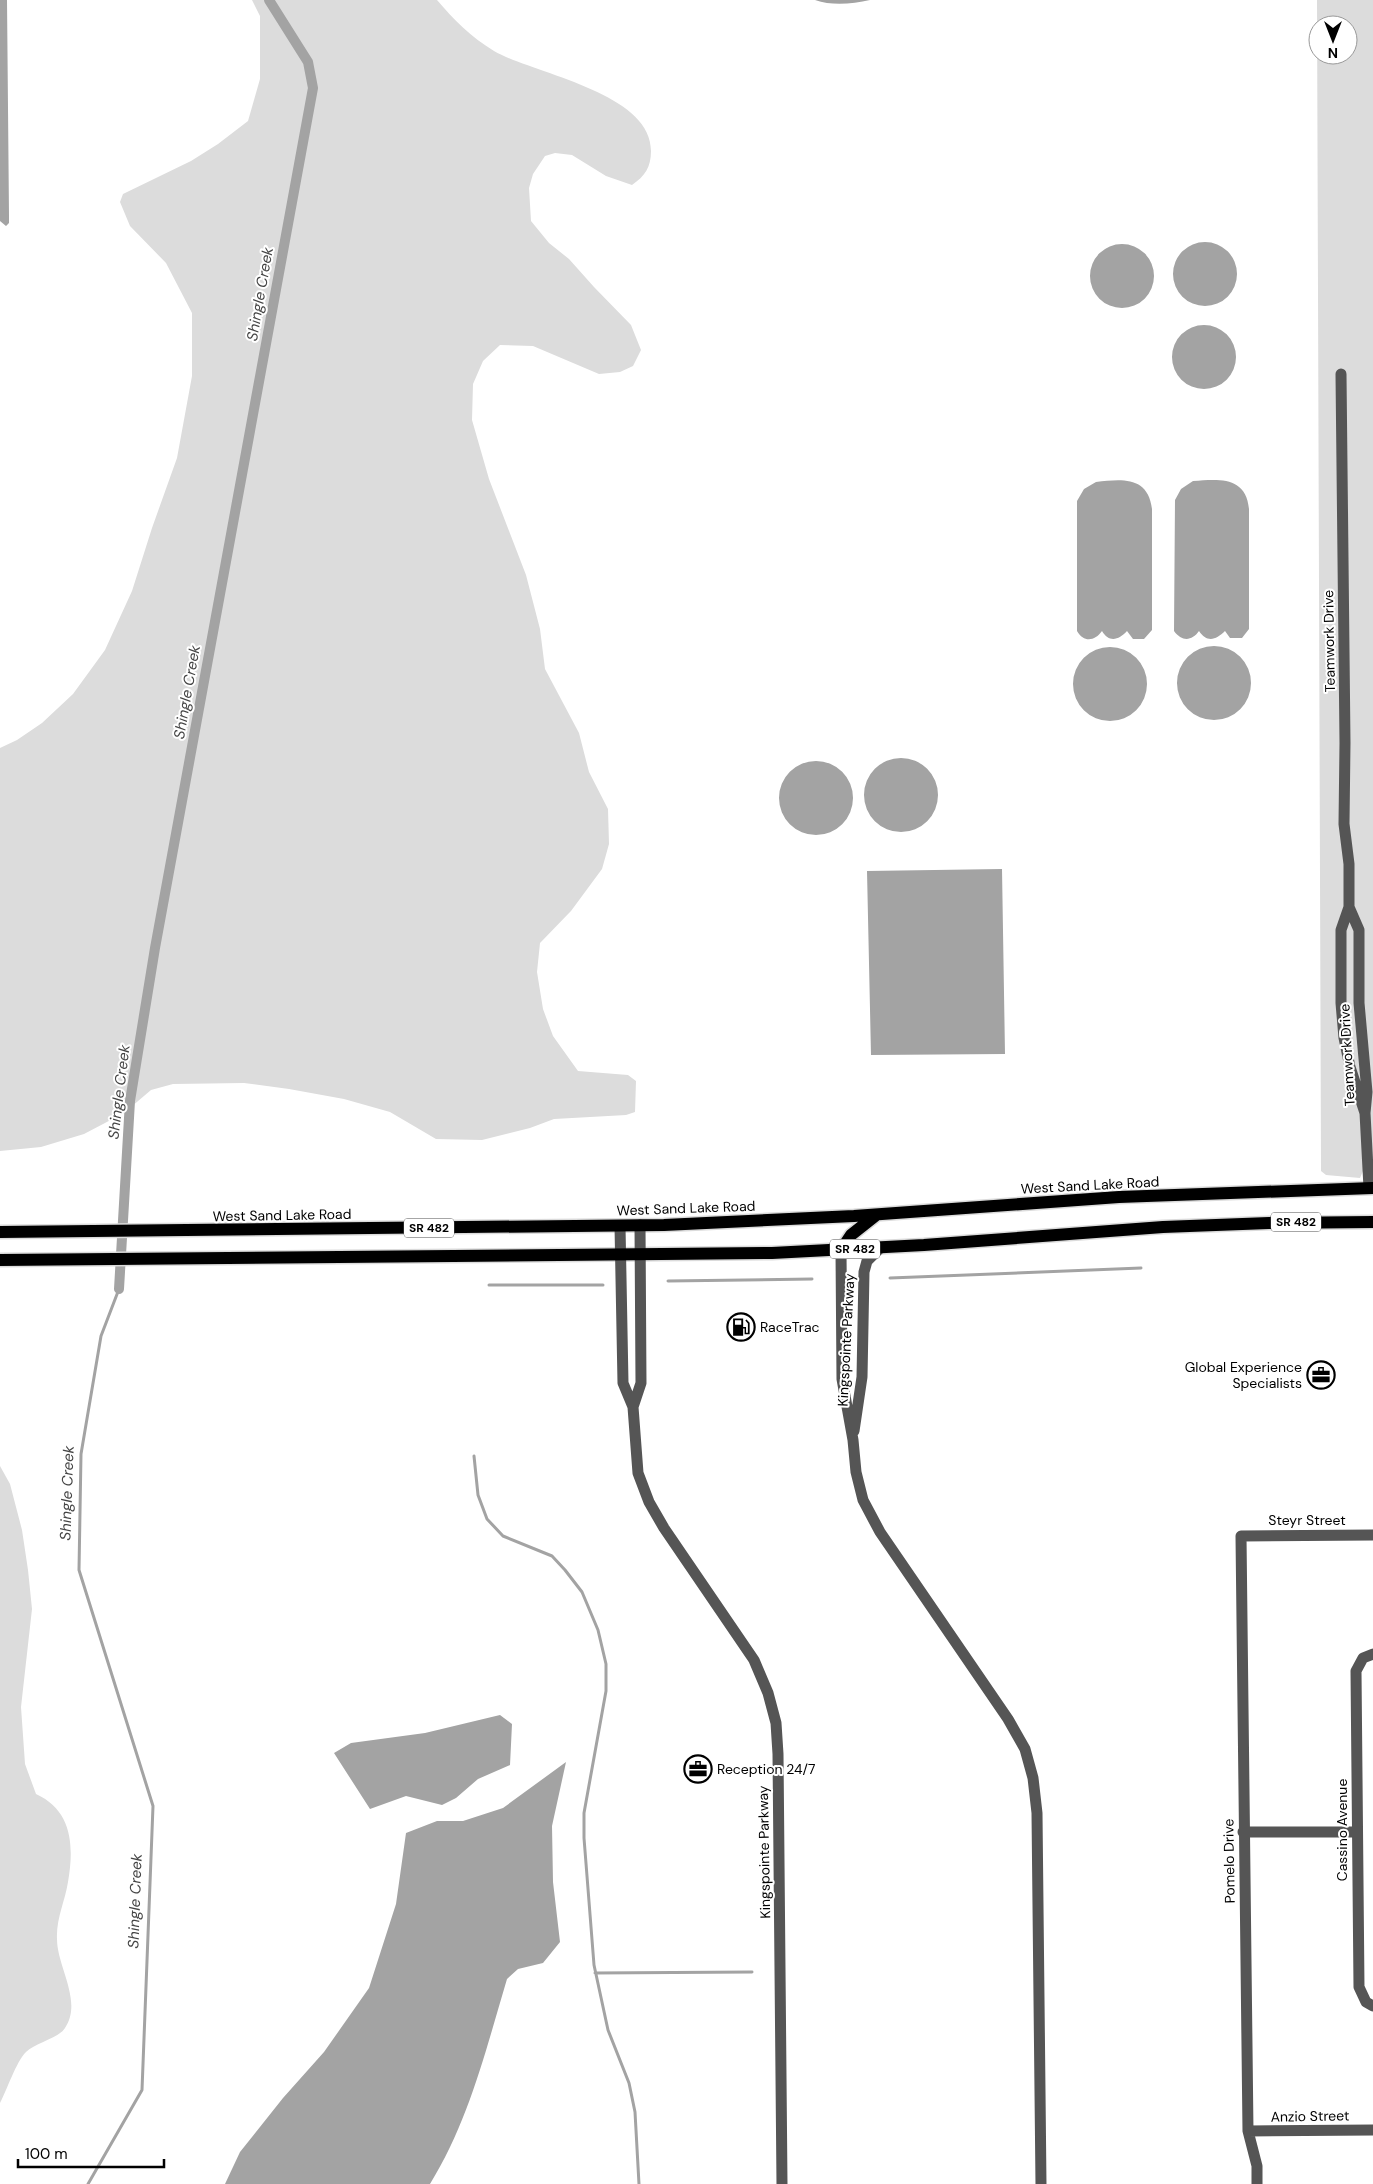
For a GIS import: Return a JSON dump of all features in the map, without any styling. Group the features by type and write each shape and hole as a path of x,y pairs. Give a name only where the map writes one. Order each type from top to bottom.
{"main road":[{"name":"West Sand Lake Road","path":"0,1232 620,1226 877,1215 1119,1198 1371,1188"},
{"path":"841,1250 851,1235 877,1215"},
{"name":"SR 482","path":"0,1260 640,1255 841,1250 1163,1227 1269,1222 1373,1222"}],"street":[{"name":"Teamwork Drive","path":"1341,374 1345,743 1344,824 1349,864 1349,906 1341,930 1341,1003 1344,1038 1350,1067 1365,1113"},
{"name":"Teamwork Drive","path":"1349,906 1359,930 1358,1003 1367,1092 1365,1113 1371,1188"},
{"name":"Kingspointe Parkway","path":"633,1407 641,1383 640,1225"},
{"name":"Kingspointe Parkway","path":"620,1226 623,1383 633,1407 638,1473 649,1502 664,1528 754,1660 768,1693 776,1723 782,2184"},
{"name":"Kingspointe Parkway","path":"853,1440 862,1377 864,1272 867,1261 880,1248"},
{"name":"Kingspointe Parkway","path":"841,1250 842,1379 853,1440 856,1472 863,1500 880,1532 1008,1718 1025,1749 1034,1778 1037,1813 1041,2184"},
{"path":"621,1342 641,1342"},
{"name":"Steyr Street","path":"1240,1536 1373,1535"},
{"name":"Pomelo Drive","path":"1240,1536 1248,2131 1257,2166 1257,2184"},
{"name":"Cassino Avenue","path":"1368,1656 1356,1671 1358,1987 1369,2004"},
{"path":"1243,1832 1357,1832"},
{"name":"Anzio Street","path":"1248,2131 1373,2130"}],"shaded area":[{"path":"0,0 7,0 9,223 6,226 0,221"},
{"path":"252,0 437,0 463,28 494,51 612,99 632,114 646,131 651,151 650,162 644,175 632,185 606,176 572,155 555,153 545,156 533,174 529,188 531,221 549,243 569,259 631,325 641,350 633,366 620,372 599,374 533,346 500,345 483,361 473,384 472,420 489,479 526,575 540,629 545,669 579,733 589,772 608,809 609,844 602,869 571,911 540,943 537,972 543,1009 553,1036 578,1071 628,1075 636,1081 635,1112 626,1115 554,1119 530,1128 482,1140 436,1139 390,1112 344,1099 244,1083 173,1084 151,1090 124,1113 84,1134 41,1147 0,1151 0,748 17,740 42,723 73,694 105,650 132,591 177,458 192,376 192,313 166,263 130,226 120,202 123,194 191,161 218,144 248,121 260,79 260,16"},
{"path":"815,0 870,0 842,4"},
{"path":"1317,0 1373,0 1373,1158 1360,1178 1326,1175 1321,1171 1317,65 1358,65 1358,15 1317,15"},
{"path":"1205,242 1217,245 1228,251 1234,262 1237,274 1234,286 1228,297 1217,303 1205,306 1193,303 1182,297 1176,286 1173,274 1176,262 1182,251 1193,245"},
{"path":"1122,244 1134,247 1145,253 1151,264 1154,276 1151,288 1145,299 1134,305 1122,308 1110,305 1099,299 1093,288 1090,276 1093,264 1099,253 1110,247"},
{"path":"1204,325 1216,328 1227,334 1233,345 1236,357 1233,369 1227,380 1216,386 1204,389 1192,386 1181,380 1175,369 1172,357 1175,345 1181,334 1192,328"},
{"path":"1115,480 1132,482 1145,490 1150,498 1152,509 1152,630 1144,639 1133,639 1127,631 1117,638 1111,639 1102,631 1093,639 1086,639 1077,631 1077,501 1084,489 1096,482"},
{"path":"1221,480 1230,482 1243,490 1247,498 1249,509 1249,629 1242,638 1230,638 1225,631 1215,638 1208,639 1199,631 1193,637 1187,639 1180,637 1174,631 1175,500 1181,489 1193,481"},
{"path":"1214,646 1235,652 1245,662 1251,683 1245,704 1235,714 1214,720 1193,714 1183,704 1177,683 1183,662 1193,652"},
{"path":"1110,647 1131,653 1141,663 1147,684 1141,705 1131,715 1110,721 1089,715 1079,705 1073,684 1079,663 1089,653"},
{"path":"901,758 922,764 932,774 938,795 932,816 922,826 901,832 880,826 870,816 864,795 870,774 880,764"},
{"path":"816,761 837,767 847,777 853,798 847,819 837,829 816,835 795,829 785,819 779,798 785,777 795,767"},
{"path":"1002,869 1005,1054 871,1055 867,871"},
{"path":"0,1466 10,1484 22,1530 32,1609 21,1707 25,1764 36,1794 48,1801 64,1820 70,1843 70,1869 58,1924 57,1939 58,1950 68,1984 71,2007 70,2018 62,2032 30,2049 22,2057 0,2103"},
{"path":"500,1715 512,1724 510,1765 478,1779 456,1798 442,1805 406,1796 370,1809 334,1753 351,1743 425,1733"},
{"path":"566,1762 552,1826 553,1882 560,1942 543,1963 518,1969 507,1979 484,2058 466,2110 444,2160 430,2184 225,2184 240,2152 283,2098 324,2052 369,1988 396,1904 406,1833 437,1821 463,1821 503,1808"}],"waterway":[{"name":"Shingle Creek","path":"119,1289 130,1101 155,948 313,88 308,62 269,0"},
{"path":"890,1278 1141,1268"},
{"path":"668,1281 812,1279"},
{"path":"489,1285 603,1285"},
{"name":"Shingle Creek","path":"88,2184 142,2090 153,1806 79,1570 81,1454 101,1336 119,1289"},
{"path":"474,1456 478,1495 487,1519 503,1536 552,1556 565,1570 582,1592 598,1630 606,1664 606,1691 584,1813 584,1838 594,1965 608,2030 629,2083 635,2112 639,2184"},
{"path":"595,1973 752,1972"}],"place":[{"name":"RaceTrac","path":"741,1327"},
{"name":"Global Experience Specialists","path":"1321,1375"},
{"name":"Reception 24/7","path":"698,1769"}]}
